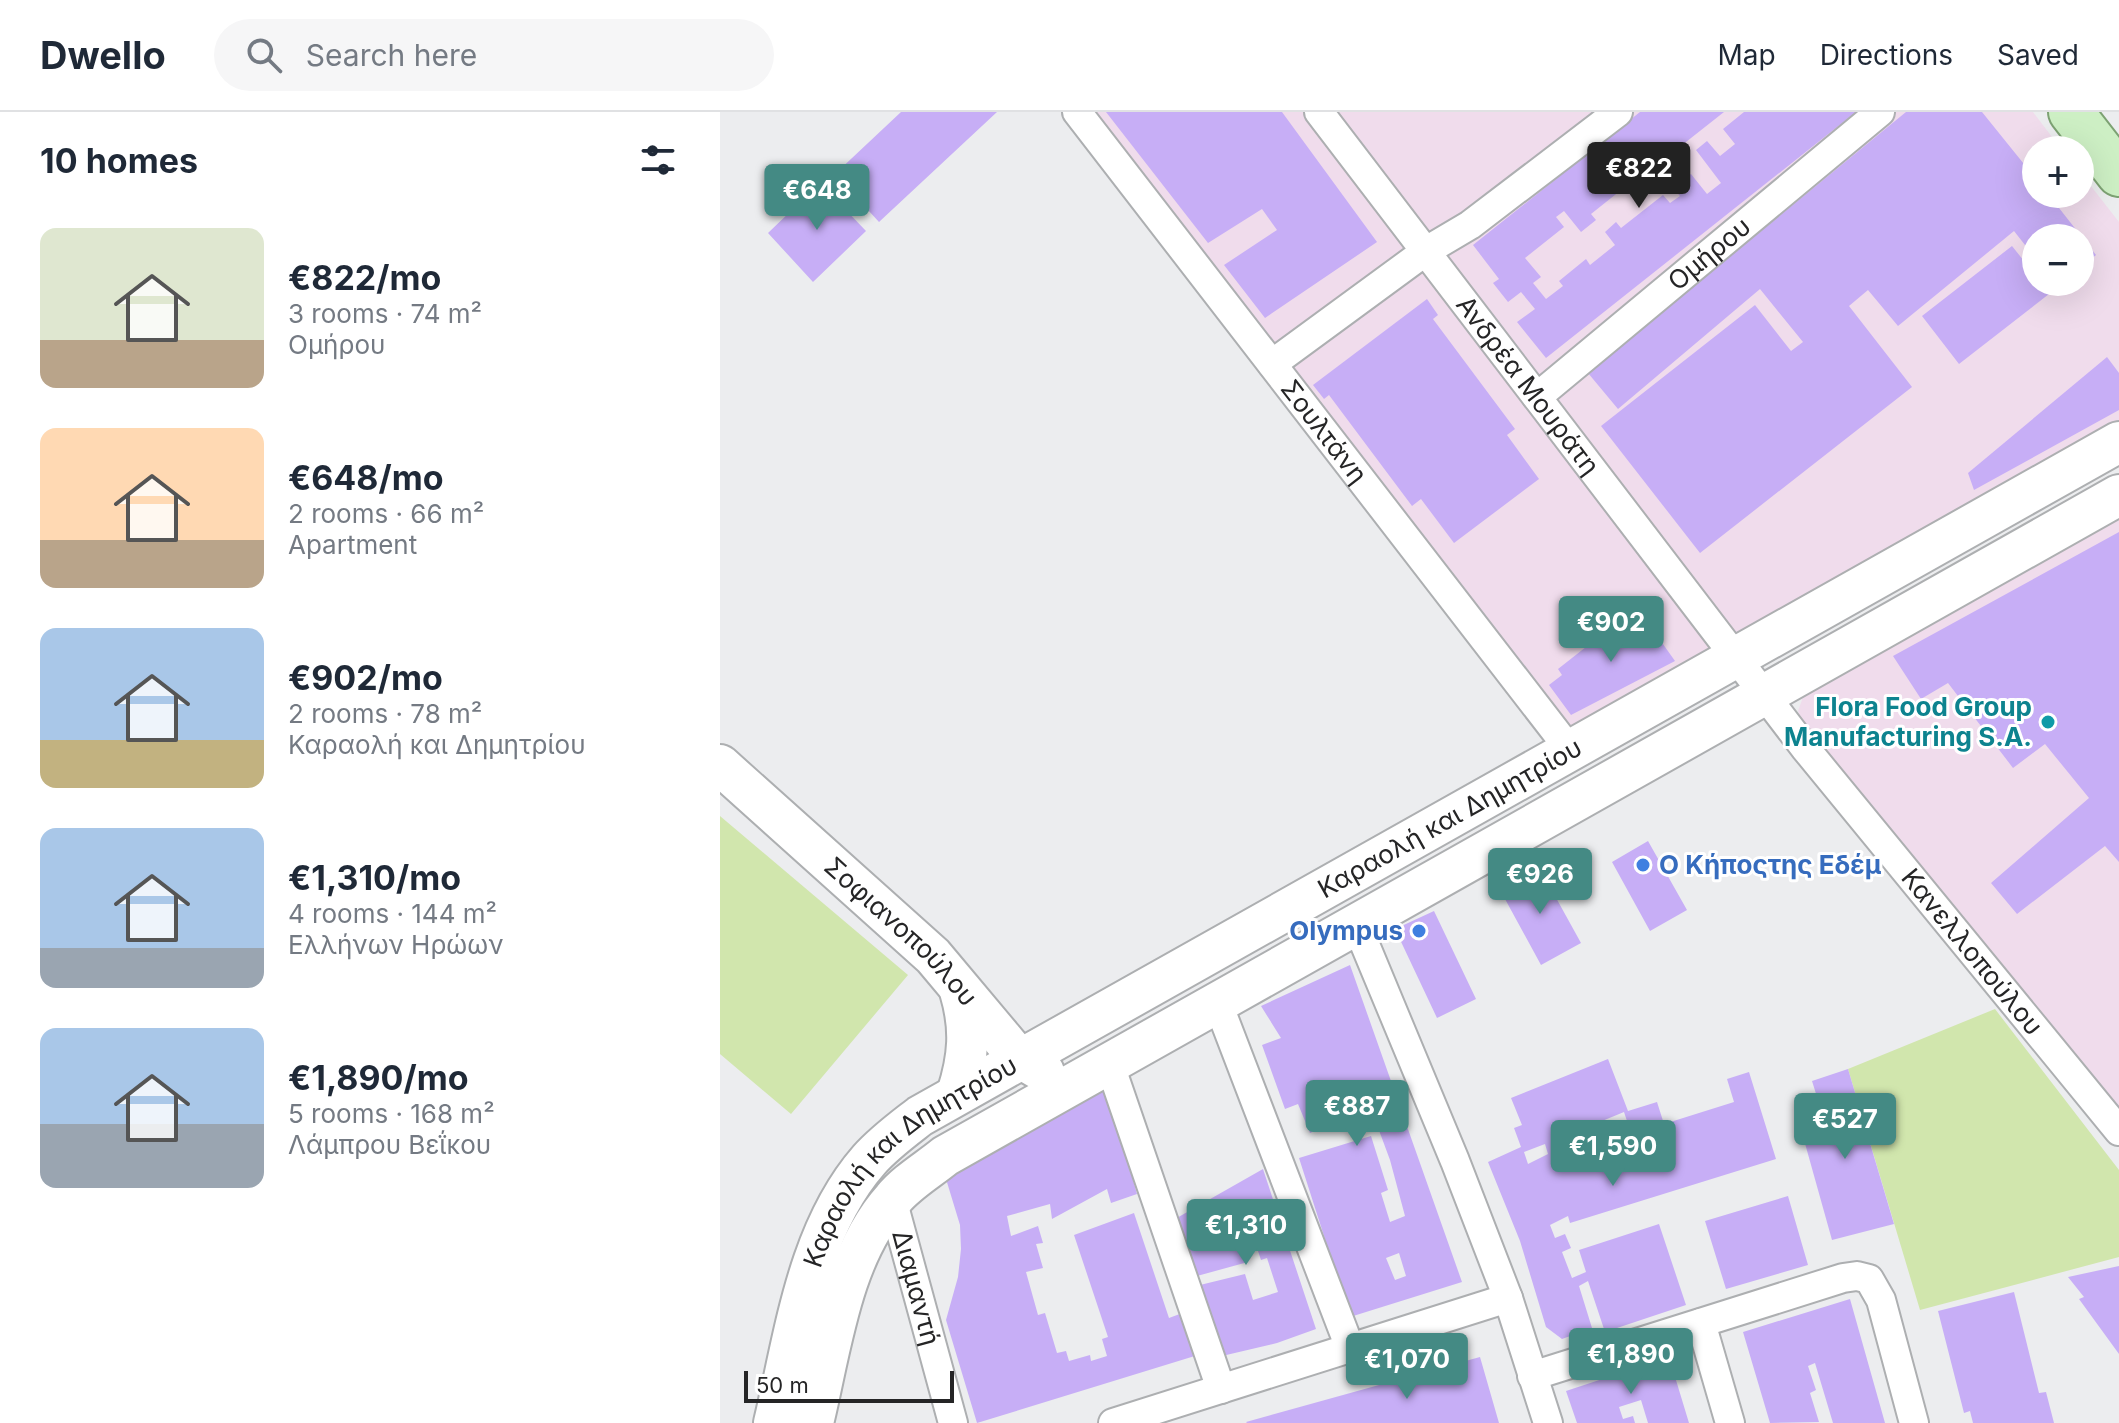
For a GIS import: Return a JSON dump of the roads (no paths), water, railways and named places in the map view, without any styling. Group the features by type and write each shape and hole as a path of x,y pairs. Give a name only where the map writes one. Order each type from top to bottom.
{"main road":[{"path":"2071,112 2119,174"},
{"name":"Καραολή και Δημητρίου","path":"774,1423 813,1262 845,1192 885,1143 920,1116 2119,442"},
{"name":"Καραολή και Δημητρίου","path":"813,1423 850,1275 864,1240 892,1199 945,1156 2119,495"},
{"name":"Σοφιανοπούλου","path":"720,765 933,956 1020,1058 1040,1071 1062,1078 1097,1068"},
{"path":"957,1094 968,1046 966,1014 959,987"}],"street":[{"name":"Σουλτάνη","path":"1077,112 1570,750"},
{"name":"Ανδρέα Μουράτη","path":"1319,112 1735,657"},
{"path":"1272,364 1426,251 1470,225 1618,112"},
{"name":"Ομήρου","path":"1537,397 1880,112"},
{"name":"Κανελλοπούλου","path":"1735,657 1805,748 2119,1131"},
{"path":"1356,923 1508,1298 1548,1423"},
{"path":"1217,1001 1350,1348"},
{"path":"1097,1068 1221,1389"},
{"name":"Διαμαντή","path":"892,1199 953,1423"},
{"path":"1532,1376 1857,1276 1869,1279 1881,1300 1914,1423"},
{"path":"1113,1423 1508,1298"},
{"path":"1701,1323 1730,1423"}],"place":[{"name":"Flora Food Group Manufacturing S.A.","path":"2048,722"},
{"name":"Ο Κήποςτης Εδέμ","path":"1643,865"},
{"name":"Olympus","path":"1419,931"}]}
